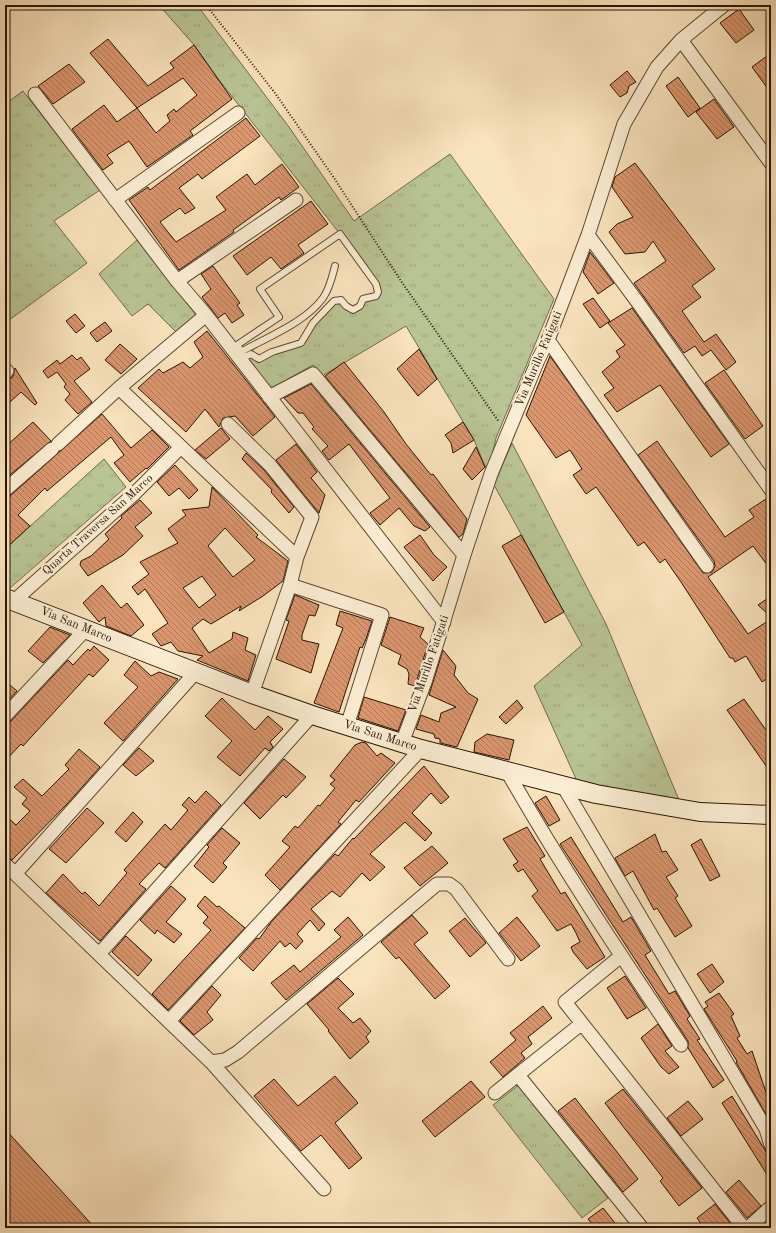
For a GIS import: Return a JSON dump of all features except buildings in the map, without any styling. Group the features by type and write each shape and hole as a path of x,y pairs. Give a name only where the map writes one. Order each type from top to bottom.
{"main road":[{"name":"Via San Marco","path":"10,599 252,694 312,715 421,749 508,773 596,794 700,812 771,815"}],"street":[{"name":"Via Murillo Fatigati","path":"402,743 425,682 464,555 491,474 538,360 548,340 588,235 624,124 657,68 681,40 724,5"},
{"path":"681,40 771,163"},
{"path":"35,94 177,281 237,353 268,397 444,622"},
{"path":"115,200 238,113"},
{"path":"177,281 296,200"},
{"path":"588,235 639,304 771,490"},
{"path":"5,490 120,388 206,315"},
{"path":"548,340 707,566"},
{"path":"268,397 313,374 464,555"},
{"path":"120,388 180,448 297,557"},
{"path":"228,424 270,465 312,517 297,557 290,586 252,694"},
{"name":"Quarta Traversa San Marco","path":"10,599 134,494 180,448"},
{"path":"290,586 382,615 346,726"},
{"path":"5,716 86,629"},
{"path":"15,874 195,672"},
{"path":"100,953 312,715"},
{"path":"169,1021 421,749"},
{"path":"508,773 531,814 621,956 681,1045"},
{"path":"563,786 766,1129 771,1144"},
{"path":"5,864 100,953 211,1062 324,1189"},
{"path":"211,1062 225,1060 238,1052 437,884 449,884 456,889 508,959"},
{"path":"621,956 565,1002 744,1228"},
{"path":"495,1093 581,1024"},
{"path":"518,1075 642,1228"},
{"path":"748,1228 771,1207"}],"lane":[{"path":"340,234 376,284 378,292 370,298 363,299 360,306 353,310 346,306 341,300 334,301 313,323 301,343 272,352 258,359 251,354 245,357 237,345 279,318 260,289 340,234"},
{"path":"237,353 278,332 314,307 329,287 335,266"}],"path":[{"path":"206,5 275,93 328,168 401,281 508,434"}],"green space":[{"path":"159,5 197,5 289,127 354,221 450,154 554,299 496,438 488,473 474,440 406,326 322,376 313,365 270,389 245,357 251,354 259,359 301,343 334,301 341,300 353,310 363,299 378,292 340,234 219,80 194,45"},
{"path":"23,91 100,190 54,221 87,263 5,323 5,104"},
{"path":"137,240 196,315 176,332 148,304 132,316 99,274"},
{"path":"512,443 606,624 679,800 649,796 577,781 534,686 582,645 494,485"},
{"path":"104,459 126,487 10,588 5,587 5,549"},
{"path":"519,1085 608,1198 582,1218 493,1105"}]}
